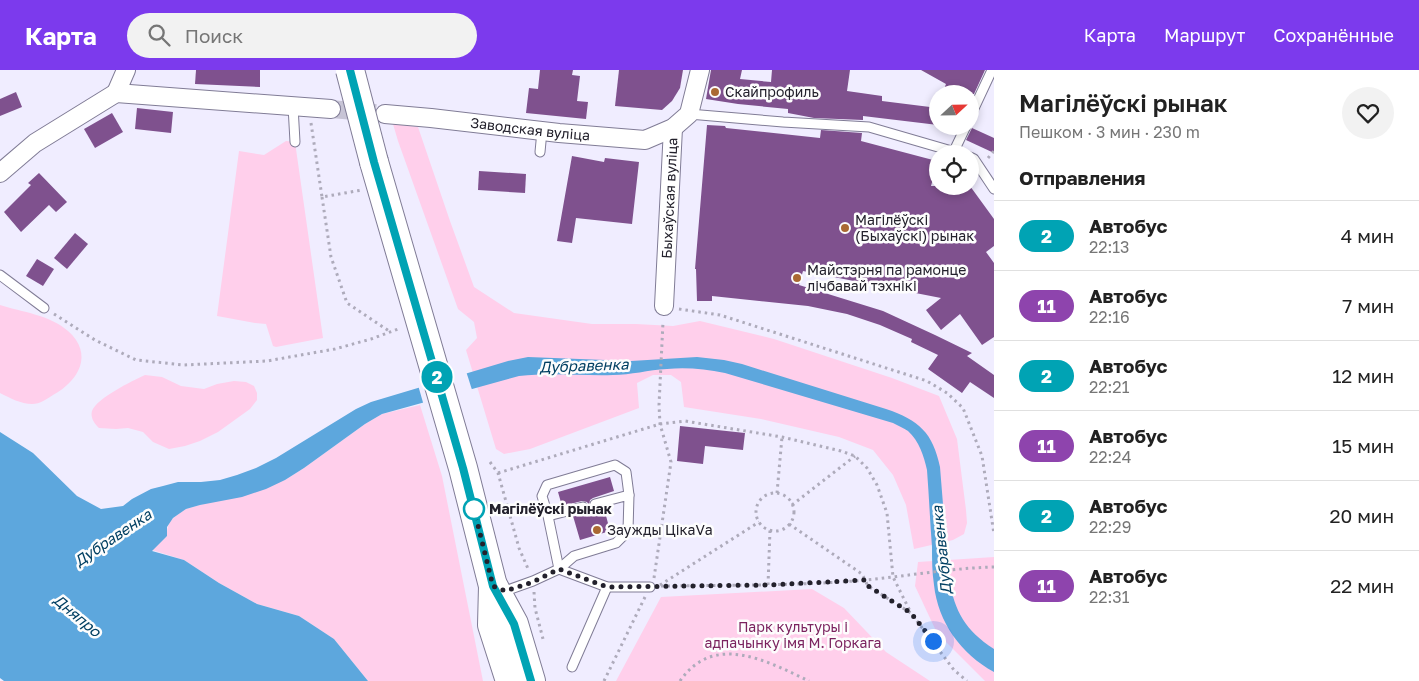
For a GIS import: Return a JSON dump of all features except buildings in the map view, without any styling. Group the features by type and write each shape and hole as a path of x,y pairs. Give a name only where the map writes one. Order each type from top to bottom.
{"main road":[{"path":"350,70 413,328 463,468 493,586 514,624 531,681"},
{"path":"493,586 492,626 510,681"}],"street":[{"path":"0,173 34,143 116,93 126,70"},
{"path":"689,114 700,70"},
{"path":"116,93 331,109"},
{"name":"Заводская вуліца","path":"385,114 645,140 673,128"},
{"name":"Быхаўская вуліца","path":"664,306 673,128 689,114"}],"lane":[{"path":"979,98 992,70"},
{"path":"295,142 301,106"},
{"path":"689,114 869,127 933,145"},
{"path":"540,152 542,131"},
{"path":"979,166 994,188"},
{"path":"0,275 44,308"},
{"path":"493,586 505,591 533,582 559,569 574,556 616,543 628,531 629,495 626,472 615,465 546,486 542,496 559,569"},
{"path":"595,504 629,495"},
{"path":"548,516 583,507"},
{"path":"559,569 607,587 650,587"},
{"path":"572,667 607,587"}],"path":[{"path":"301,106 322,197 331,257 347,303 389,332"},
{"path":"322,197 363,190"},
{"path":"604,681 655,575 671,462 660,424 659,405 664,306 720,315 927,380 947,393 963,408 982,456 994,534"},
{"path":"44,308 95,340 136,360 184,364 267,361 335,348 371,339 389,332 413,328"},
{"path":"498,473 660,424 685,421 782,437 855,456 868,468 877,485 887,513 893,577 911,613 954,670 968,681"},
{"path":"777,494 782,437"},
{"path":"792,505 855,456"},
{"path":"777,494 784,496 792,505 792,518 789,524 780,530 766,529 756,516 757,504 765,496 777,494"},
{"path":"660,586 759,522"},
{"path":"789,524 862,574 868,586 911,613"},
{"path":"768,585 770,530"},
{"path":"650,587 768,585 865,580 973,567 994,567"},
{"path":"680,681 686,671 697,663 721,654 742,655 771,662 809,681"}],"green space":[{"path":"393,124 418,127 474,287 514,313 592,324 673,326 700,321 774,339 892,378 939,396 957,439 967,523 964,534 953,540 914,549 906,505 893,475 873,450 839,437 761,419 684,407 681,382 671,375 653,375 637,383 639,408 530,449 504,454 496,449 466,350 477,338 474,322 458,309"},
{"path":"286,141 295,142 323,338 276,347 273,346 266,324 217,316 239,151 264,155"},
{"path":"0,305 53,321 68,331 76,340 82,358 76,375 62,389 46,400 35,404 24,403 0,393"},
{"path":"145,375 162,377 181,386 204,389 234,381 246,382 254,386 257,400 250,409 218,432 200,441 169,449 153,442 143,432 128,428 99,428 94,423 92,416 95,406 115,390"},
{"path":"420,405 442,476 483,681 368,681 334,639 299,616 257,604 219,583 184,560 152,550 167,536 168,526 172,520 186,509 285,480 382,414"},
{"path":"994,557 994,681 985,681 937,633 915,586 918,562"},
{"name":"Парк культуры і адпачынку імя М. Горкага","path":"812,589 844,608 886,652 930,681 616,681 661,597"}],"water":[{"path":"528,357 631,361 697,357 724,360 886,409 916,423 929,437 940,467 949,579 954,601 958,611 969,627 994,649 994,672 971,656 953,636 940,612 936,599 933,575 927,470 921,449 908,431 893,423 725,373 681,368 620,375 543,374 519,376 382,414 285,480 242,497 186,509 173,518 167,527 167,536 152,551 184,560 219,583 257,604 299,616 334,639 368,681 4,681 0,678 0,432 33,453 77,496 101,509 123,506 151,489 178,482 220,480 256,468 371,402 508,361"}],"pier":[{"path":"466,371 473,393 424,406 418,385"}],"tunnel":[{"path":"331,109 385,114"}],"bus line":[{"name":"2","path":"350,70 374,162 463,468 493,586 514,624 531,681"}],"place":[{"name":"Скайпрофиль","path":"715,92"},
{"name":"Магілёўскі (Быхаўскі) рынак","path":"845,228"},
{"name":"Майстэрня па рамонце лічбавай тэхнікі","path":"797,278"},
{"name":"Магілёўскі рынак","path":"474,509"},
{"name":"Заужды ЦікаVа","path":"597,530"}],"route":[{"path":"474,509 493,586 505,591 533,582 559,569 607,587 768,585 865,580 868,586 911,613 933,641"}],"water label":[{"name":"Дубравенка","path":"584,366"},
{"name":"Дубравенка","path":"113,538"},
{"name":"Дубравенка","path":"942,550"},
{"name":"Дняпро","path":"77,616"}]}
